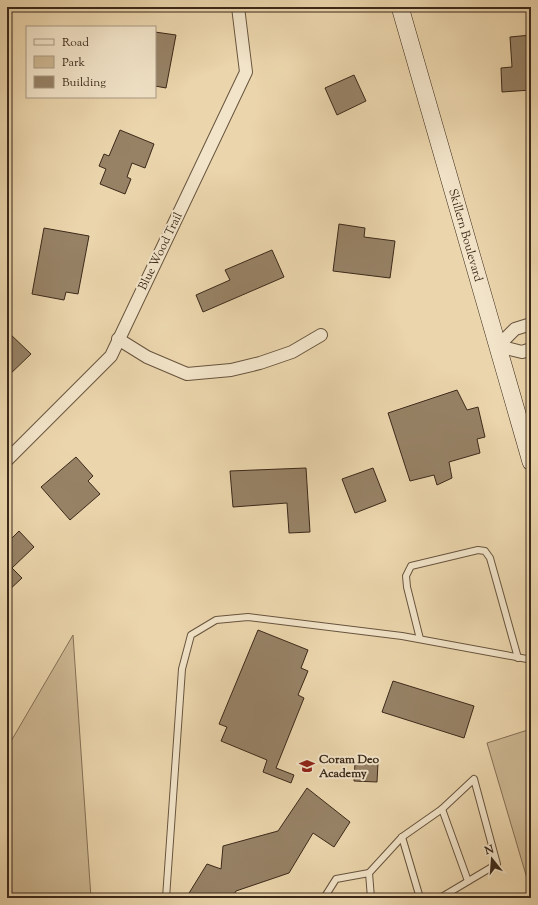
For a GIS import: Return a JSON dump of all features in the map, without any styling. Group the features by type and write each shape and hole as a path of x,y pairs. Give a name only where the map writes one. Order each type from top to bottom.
{"street":[{"name":"Blue Wood Trail","path":"7,460 111,356 246,72 238,7"},
{"name":"Skillern Boulevard","path":"400,7 531,462"},
{"path":"498,346 515,329 531,324"},
{"path":"118,339 147,357 187,374 231,370 260,363 292,352 321,335"},
{"path":"498,346 522,352 531,349"}],"lane":[{"path":"420,639 406,588 406,576 411,566 478,550 485,551 490,558 518,658"},
{"path":"166,898 182,669 191,635 216,620 248,618 402,636 518,658 531,658"},
{"path":"324,898 336,879 369,873 402,837 442,809 474,779 497,864 440,898"},
{"path":"442,809 468,881"},
{"path":"402,837 420,898"},
{"path":"369,873 371,898"}],"green space":[{"path":"73,635 91,898 7,898 7,748"},
{"path":"531,729 531,892 487,743"}],"building":[{"path":"156,32 176,35 166,88 156,86"},
{"path":"531,35 531,90 502,92 501,68 512,67 510,37"},
{"path":"354,75 366,101 337,115 325,88"},
{"path":"120,130 154,144 145,168 132,163 127,177 131,179 125,194 100,184 106,169 99,166 104,154 109,156"},
{"path":"339,224 365,228 364,237 395,241 390,278 333,271"},
{"path":"44,228 89,236 78,294 66,292 64,300 32,294"},
{"path":"272,250 284,277 203,312 196,295 230,280 225,270"},
{"path":"8,332 31,354 7,377 7,333"},
{"path":"457,390 467,410 478,407 485,437 477,439 480,453 449,462 452,478 437,485 434,475 410,481 388,413"},
{"path":"76,457 93,476 88,481 100,494 70,520 41,487"},
{"path":"306,468 310,532 289,533 287,503 233,507 230,471"},
{"path":"373,468 386,501 355,513 342,479"},
{"path":"19,531 34,547 12,568 22,578 7,592 7,543"},
{"path":"258,630 308,650 301,668 308,671 298,695 304,698 276,768 294,775 291,783 263,772 267,760 221,741 227,727 219,724"},
{"path":"393,681 474,706 464,738 382,712"},
{"path":"355,762 378,763 377,782 354,781"},
{"path":"307,788 350,822 334,847 313,833 289,873 236,891 232,898 186,898 207,864 221,869 223,846 278,831"}],"place":[{"name":"Coram Deo Academy","path":"307,766"}]}
